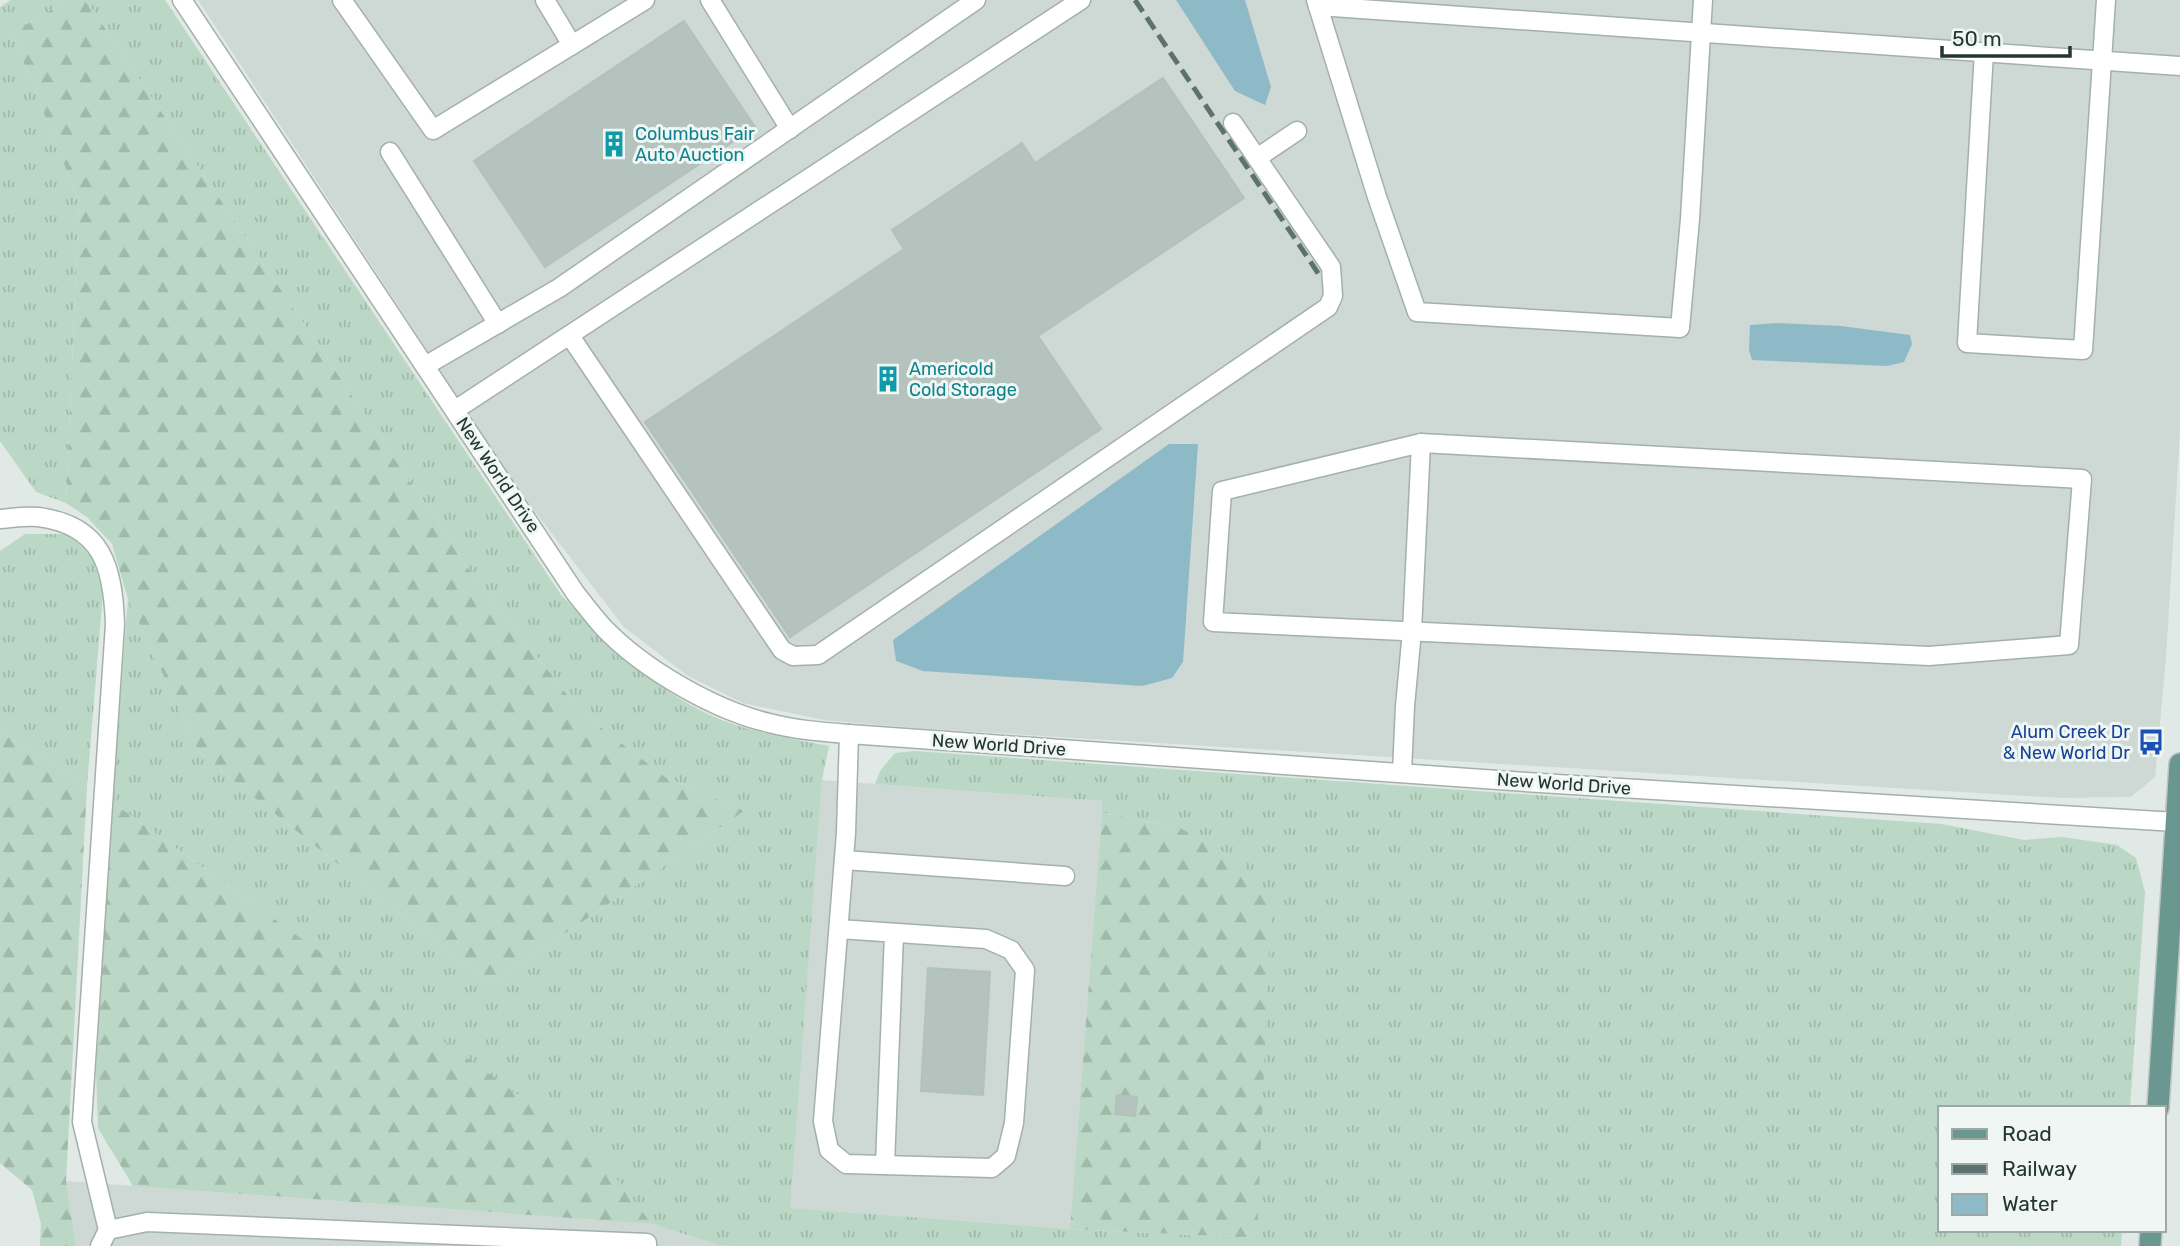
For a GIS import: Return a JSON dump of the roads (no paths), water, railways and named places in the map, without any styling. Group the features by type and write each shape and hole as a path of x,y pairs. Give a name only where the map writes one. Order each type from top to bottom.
{"main road":[{"path":"2158,1106 2174,970 2176,821 2180,764"}],"street":[{"name":"New World Drive","path":"182,0 576,594 604,628 641,659 683,687 717,705 755,719 800,729 849,734 2176,821"},
{"path":"342,0 433,130 645,0"},
{"path":"545,0 572,45"},
{"path":"710,0 790,129"},
{"path":"425,366 559,288 976,0"},
{"path":"455,410 1081,0"},
{"path":"1703,0 1701,32 1690,219 1680,328 1417,312 1377,197 1317,3 1701,32 2180,66"},
{"path":"1984,52 1967,343 2083,350 2106,0"},
{"path":"569,336 782,650 793,656 818,654 1328,307 1333,296 1331,267 1233,123"},
{"path":"1257,158 1297,131"},
{"path":"390,152 498,324"},
{"path":"1402,772 1421,443"},
{"path":"1421,443 2082,479 2069,645 1929,656 1412,631 1213,622 1223,491 1421,443"},
{"path":"0,519 38,517 76,528 95,544 109,569 114,590 115,624 82,1122 104,1238 147,1222 419,1240 649,1245"},
{"path":"839,929 986,939 1011,950 1025,970 1014,1123 1006,1156 992,1168 846,1164 829,1150 824,1121 844,860 849,734"},
{"path":"844,860 1065,876"},
{"path":"886,1166 894,933"}],"water":[{"path":"1176,0 1245,0 1271,87 1265,105 1235,91"},
{"path":"1777,323 1841,326 1910,335 1912,344 1904,362 1887,366 1752,360 1749,350 1750,325"},
{"path":"1169,444 1198,444 1183,662 1172,678 1142,686 923,671 896,661 893,640"}],"railway":[{"path":"1135,0 1320,276"}],"place":[{"name":"Columbus Fair Auto Auction","path":"614,144"},
{"name":"Americold Cold Storage","path":"888,379"},
{"name":"Alum Creek Dr & New World Dr","path":"2151,742"}]}
